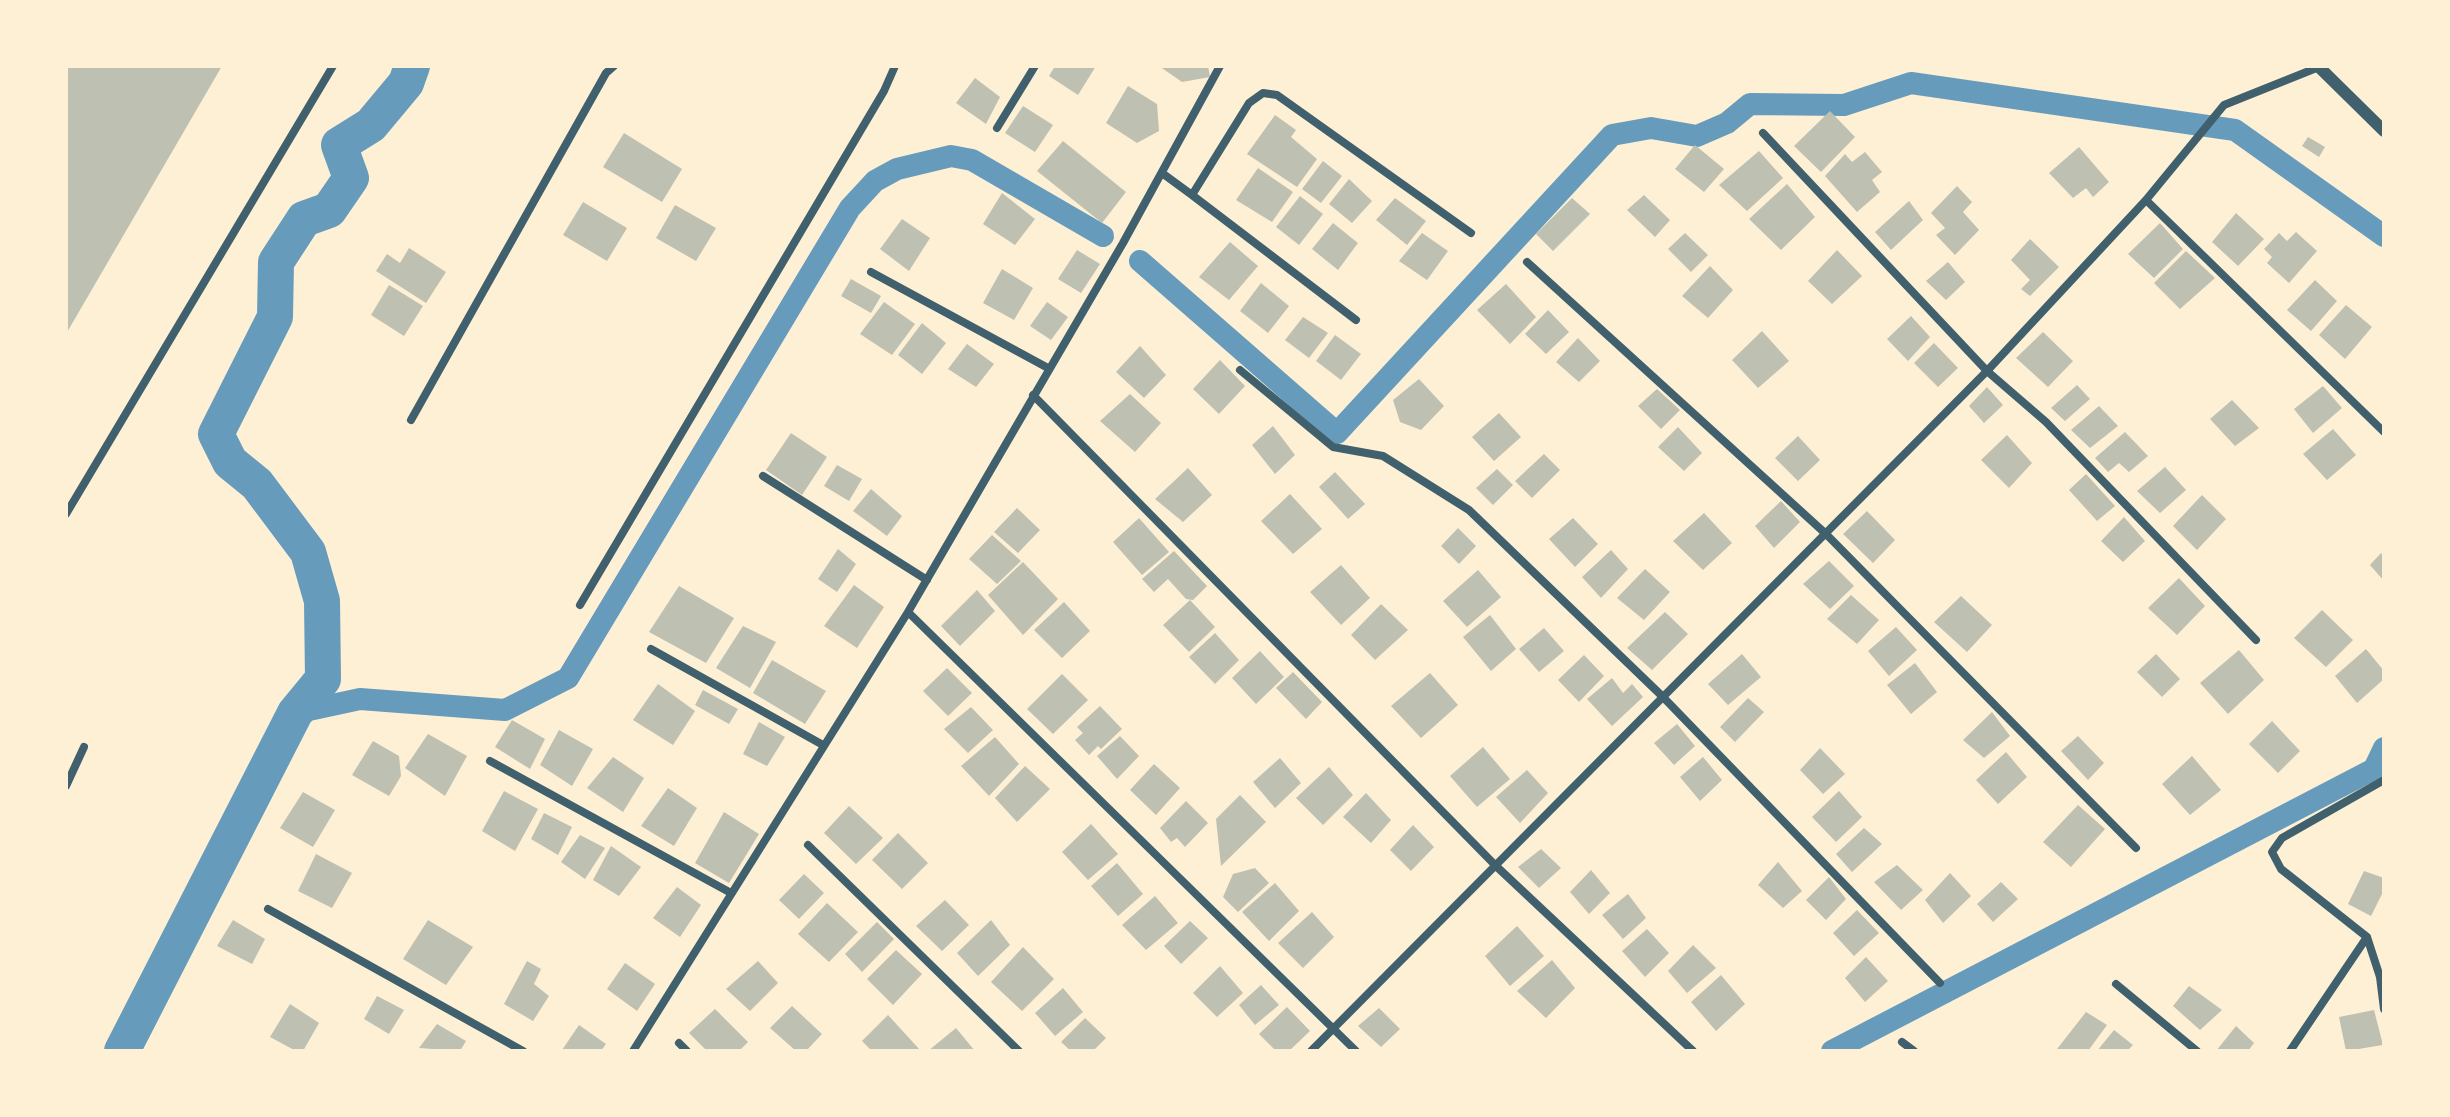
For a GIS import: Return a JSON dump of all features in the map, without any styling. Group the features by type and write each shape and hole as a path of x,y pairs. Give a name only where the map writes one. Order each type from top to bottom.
{"street":[{"path":"66,514 333,66"},
{"path":"411,420 606,73 614,66"},
{"path":"580,605 884,91 895,66"},
{"path":"997,128 1035,66"},
{"path":"633,1051 908,612 1123,243 1220,66"},
{"path":"1311,1051 1987,371 2146,200 2224,105 2319,67 2384,131"},
{"path":"1192,195 1249,103 1263,93 1277,95 1471,233"},
{"path":"1763,133 1987,371 2046,422 2256,640"},
{"path":"1162,173 1356,320"},
{"path":"2146,200 2384,432"},
{"path":"1527,262 1826,534 2136,848"},
{"path":"871,272 1048,368"},
{"path":"1240,370 1333,447 1383,456 1469,510 1662,696 1940,983"},
{"path":"1033,395 1496,866 1693,1051"},
{"path":"763,476 927,580"},
{"path":"908,612 1356,1051"},
{"path":"651,649 823,745"},
{"path":"66,786 84,747"},
{"path":"490,761 731,893"},
{"path":"2384,780 2282,838 2272,852 2281,869 2367,937 2380,977 2384,1009"},
{"path":"808,845 1019,1051"},
{"path":"268,909 523,1051"},
{"path":"2290,1051 2367,937"},
{"path":"2116,984 2197,1051"},
{"path":"1902,1042 1914,1051"},
{"path":"679,1043 687,1051"}],"building":[{"path":"66,66 222,66 66,334"},
{"path":"1055,66 1096,66 1078,95 1049,76"},
{"path":"1159,66 1208,66 1210,77 1182,82"},
{"path":"975,78 1000,97 986,124 956,103"},
{"path":"1128,86 1157,104 1159,131 1137,143 1106,123"},
{"path":"1023,106 1053,125 1035,152 1005,133"},
{"path":"1830,111 1855,137 1821,172 1794,146"},
{"path":"1275,115 1296,130 1291,137 1317,159 1297,187 1247,154"},
{"path":"624,133 682,169 662,202 603,167"},
{"path":"2308,137 2325,147 2319,157 2302,146"},
{"path":"1063,141 1126,192 1102,223 1037,171"},
{"path":"1695,145 1724,169 1704,192 1675,169"},
{"path":"2079,147 2109,182 2093,197 2086,188 2073,198 2049,173"},
{"path":"1759,151 1783,178 1747,211 1719,185"},
{"path":"1865,152 1882,172 1872,180 1880,192 1857,212 1825,176 1845,154 1852,162"},
{"path":"1323,161 1342,176 1321,203 1302,189"},
{"path":"1258,168 1293,192 1272,222 1236,200"},
{"path":"1349,179 1372,201 1352,223 1329,204"},
{"path":"1787,184 1815,217 1781,250 1749,219"},
{"path":"1957,186 1972,202 1963,212 1979,230 1955,255 1936,235 1945,228 1931,213"},
{"path":"1002,193 1035,219 1015,245 983,224"},
{"path":"1644,195 1670,220 1655,237 1627,210"},
{"path":"1300,196 1323,214 1299,245 1276,227"},
{"path":"1395,198 1426,221 1407,245 1376,220"},
{"path":"1572,198 1590,214 1553,251 1536,234"},
{"path":"1909,201 1923,220 1891,250 1875,232"},
{"path":"583,202 627,228 607,261 563,235"},
{"path":"675,205 716,228 696,261 656,238"},
{"path":"2236,213 2264,239 2238,266 2212,242"},
{"path":"902,219 930,238 909,271 880,249"},
{"path":"1333,223 1358,243 1338,270 1312,249"},
{"path":"2160,223 2183,249 2154,278 2128,254"},
{"path":"2296,232 2317,251 2289,283 2267,263 2272,257 2264,249 2279,233 2287,241"},
{"path":"1422,233 1448,251 1427,280 1399,261"},
{"path":"1685,233 1708,255 1691,272 1668,249"},
{"path":"2030,239 2059,267 2030,296 2021,289 2030,280 2011,260"},
{"path":"1230,242 1258,266 1229,300 1199,277"},
{"path":"409,248 446,272 426,303 376,271 387,254 400,263"},
{"path":"1077,250 1100,264 1081,293 1058,279"},
{"path":"1837,250 1862,276 1832,304 1808,281"},
{"path":"2186,251 2215,278 2180,309 2154,283"},
{"path":"1948,262 1965,282 1946,300 1926,281"},
{"path":"1710,266 1733,290 1708,318 1682,296"},
{"path":"1002,269 1033,288 1014,320 983,303"},
{"path":"851,279 881,296 871,313 841,296"},
{"path":"2315,280 2337,301 2311,331 2287,310"},
{"path":"1261,283 1289,306 1268,333 1240,311"},
{"path":"1506,284 1536,317 1510,344 1477,310"},
{"path":"389,285 423,306 404,336 371,315"},
{"path":"884,302 915,324 892,355 860,334"},
{"path":"1047,302 1068,317 1051,340 1030,326"},
{"path":"2346,305 2372,327 2345,359 2319,335"},
{"path":"1548,310 1569,332 1546,354 1525,334"},
{"path":"1911,316 1930,337 1908,361 1887,339"},
{"path":"1303,317 1328,333 1309,358 1285,340"},
{"path":"922,323 946,343 922,374 898,355"},
{"path":"1762,331 1789,361 1758,388 1732,360"},
{"path":"2043,332 2073,361 2048,387 2016,358"},
{"path":"1335,335 1361,354 1341,380 1316,361"},
{"path":"1578,338 1600,361 1579,382 1556,362"},
{"path":"1934,343 1958,368 1938,387 1914,363"},
{"path":"967,344 994,364 976,387 948,369"},
{"path":"1140,346 1166,375 1144,398 1116,372"},
{"path":"1220,360 1245,386 1219,414 1193,389"},
{"path":"1419,379 1444,406 1421,430 1400,422 1393,400"},
{"path":"2077,385 2090,399 2065,421 2051,408"},
{"path":"2323,386 2342,408 2313,433 2294,409"},
{"path":"1987,387 2003,405 1984,423 1969,406"},
{"path":"1657,389 1680,410 1661,429 1638,406"},
{"path":"1130,394 1161,423 1135,452 1100,421"},
{"path":"2232,400 2259,428 2235,446 2210,419"},
{"path":"2099,406 2118,426 2090,448 2071,430"},
{"path":"1499,413 1521,437 1494,461 1472,437"},
{"path":"1273,426 1295,455 1275,474 1252,445"},
{"path":"1678,427 1702,453 1684,471 1658,447"},
{"path":"2333,429 2356,455 2327,480 2303,454"},
{"path":"2125,432 2148,456 2129,472 2119,463 2108,472 2095,458"},
{"path":"791,433 827,457 802,495 766,470"},
{"path":"2007,435 2032,463 2009,488 1981,460"},
{"path":"1798,436 1820,460 1798,481 1775,458"},
{"path":"1544,454 1560,470 1532,498 1515,481"},
{"path":"837,465 862,479 849,501 824,486"},
{"path":"2165,467 2186,490 2160,513 2137,491"},
{"path":"1188,468 1212,495 1183,522 1155,499"},
{"path":"1497,469 1513,485 1493,505 1476,488"},
{"path":"1335,472 1365,504 1348,519 1319,487"},
{"path":"2086,474 2115,506 2097,521 2069,490"},
{"path":"871,489 902,516 887,536 853,511"},
{"path":"1290,494 1322,529 1293,554 1261,521"},
{"path":"2202,495 2226,519 2197,550 2173,526"},
{"path":"1781,501 1800,522 1774,548 1755,526"},
{"path":"1017,508 1040,530 1018,553 994,532"},
{"path":"1867,511 1895,540 1873,563 1843,534"},
{"path":"1704,513 1732,543 1703,570 1673,541"},
{"path":"2124,517 2145,541 2123,562 2101,541"},
{"path":"1139,518 1169,552 1142,575 1113,542"},
{"path":"1573,518 1598,544 1575,567 1549,539"},
{"path":"1458,528 1476,546 1459,564 1441,546"},
{"path":"992,535 1021,561 997,584 969,559"},
{"path":"838,549 856,564 837,592 818,579"},
{"path":"1611,550 1628,569 1601,598 1582,577"},
{"path":"1174,551 1207,586 1193,600 1186,599 1168,579 1154,592 1142,579"},
{"path":"2381,553 2384,557 2384,581 2370,565"},
{"path":"1829,561 1854,586 1830,609 1803,584"},
{"path":"1023,562 1058,599 1023,635 988,595"},
{"path":"1341,565 1370,598 1341,625 1310,592"},
{"path":"1645,569 1670,592 1644,620 1617,598"},
{"path":"1478,570 1501,597 1467,627 1443,601"},
{"path":"2179,578 2205,606 2177,635 2148,608"},
{"path":"854,585 884,607 857,648 824,626"},
{"path":"679,586 734,618 706,663 649,632"},
{"path":"977,590 995,611 960,646 941,626"},
{"path":"1851,595 1879,620 1857,644 1827,619"},
{"path":"1961,596 1992,625 1967,652 1934,622"},
{"path":"1190,600 1215,627 1189,652 1163,625"},
{"path":"1064,602 1090,631 1062,658 1034,630"},
{"path":"1381,604 1408,630 1375,660 1351,635"},
{"path":"2322,610 2353,640 2326,667 2294,638"},
{"path":"1665,612 1688,634 1652,670 1627,648"},
{"path":"1490,615 1516,649 1491,671 1463,637"},
{"path":"743,626 776,642 750,688 716,668"},
{"path":"1896,627 1917,650 1889,676 1868,651"},
{"path":"1544,628 1564,651 1539,672 1519,649"},
{"path":"1215,633 1239,660 1215,684 1189,657"},
{"path":"2366,649 2384,671 2384,679 2357,703 2335,676"},
{"path":"2239,650 2264,680 2228,714 2200,683"},
{"path":"1260,651 1284,677 1256,704 1232,678"},
{"path":"1742,654 1761,677 1728,705 1708,684"},
{"path":"2156,654 2180,679 2162,697 2137,672"},
{"path":"1584,655 1604,676 1579,702 1558,680"},
{"path":"772,660 826,691 805,724 753,693"},
{"path":"1915,663 1937,692 1911,714 1887,685"},
{"path":"947,668 972,693 948,716 923,691"},
{"path":"1293,672 1322,702 1306,719 1276,688"},
{"path":"1430,673 1458,705 1421,738 1391,706"},
{"path":"1062,674 1088,700 1053,734 1027,709"},
{"path":"1612,678 1623,693 1632,684 1643,697 1612,726 1587,699"},
{"path":"658,684 695,711 673,745 633,720"},
{"path":"703,690 738,709 729,724 695,705"},
{"path":"1748,698 1764,712 1735,742 1720,727"},
{"path":"1100,706 1122,729 1101,749 1098,746 1089,755 1075,740 1083,733 1077,727"},
{"path":"971,707 993,730 968,753 944,729"},
{"path":"1992,712 2010,736 1984,758 1963,740"},
{"path":"512,720 545,739 530,769 495,747"},
{"path":"2272,721 2300,751 2278,773 2249,744"},
{"path":"759,722 785,737 767,766 743,754"},
{"path":"1677,724 1695,746 1674,765 1654,743"},
{"path":"559,730 593,749 572,786 540,765"},
{"path":"428,734 467,756 445,796 405,768"},
{"path":"1120,736 1139,756 1117,779 1097,756"},
{"path":"2078,736 2104,763 2088,780 2061,751"},
{"path":"995,737 1019,764 989,796 961,766"},
{"path":"373,741 399,756 401,776 389,796 352,775"},
{"path":"1483,747 1510,779 1477,807 1450,776"},
{"path":"1820,748 1845,774 1823,794 1800,770"},
{"path":"2006,752 2027,777 1998,804 1976,780"},
{"path":"2192,756 2221,790 2190,815 2162,784"},
{"path":"613,757 644,778 623,812 587,788"},
{"path":"1703,757 1722,780 1700,801 1680,777"},
{"path":"1280,758 1301,783 1275,808 1253,782"},
{"path":"1154,764 1180,788 1156,815 1130,790"},
{"path":"1025,766 1050,789 1017,822 995,798"},
{"path":"1329,767 1353,795 1323,825 1296,798"},
{"path":"1527,770 1548,793 1520,823 1496,797"},
{"path":"668,788 697,808 674,846 641,826"},
{"path":"504,791 538,809 515,851 482,831"},
{"path":"1839,791 1862,817 1836,842 1812,817"},
{"path":"303,792 335,810 313,847 280,828"},
{"path":"1366,793 1391,820 1371,843 1343,817"},
{"path":"1240,795 1266,822 1221,866 1216,819"},
{"path":"1186,801 1208,823 1185,847 1177,838 1171,842 1160,828"},
{"path":"2078,805 2105,829 2071,867 2043,842"},
{"path":"849,806 883,838 856,864 824,833"},
{"path":"724,812 759,834 729,883 695,863"},
{"path":"544,813 572,827 558,855 531,839"},
{"path":"1091,824 1118,854 1088,880 1062,852"},
{"path":"1413,825 1434,847 1411,871 1390,850"},
{"path":"1864,828 1882,844 1852,872 1836,854"},
{"path":"898,833 928,863 902,889 872,860"},
{"path":"580,835 605,848 585,879 561,862"},
{"path":"611,846 641,867 619,896 593,880"},
{"path":"1541,849 1561,868 1539,888 1518,867"},
{"path":"316,854 352,873 332,908 298,891"},
{"path":"1778,862 1802,891 1783,908 1758,885"},
{"path":"1117,863 1143,894 1118,916 1091,886"},
{"path":"1897,865 1923,890 1901,910 1874,882"},
{"path":"1255,868 1269,883 1238,912 1223,897 1233,874"},
{"path":"1591,870 1610,893 1589,914 1570,892"},
{"path":"2364,871 2384,878 2384,890 2371,916 2348,904"},
{"path":"1950,873 1971,896 1943,923 1925,900"},
{"path":"804,874 824,893 799,919 779,900"},
{"path":"1829,877 1846,899 1826,920 1806,900"},
{"path":"2001,882 2018,899 1993,922 1977,904"},
{"path":"1275,883 1299,911 1269,941 1242,912"},
{"path":"677,887 701,905 680,937 653,918"},
{"path":"1628,894 1646,918 1623,939 1602,915"},
{"path":"1155,896 1178,923 1146,950 1122,925"},
{"path":"945,900 969,925 942,951 916,926"},
{"path":"827,903 858,932 829,962 798,934"},
{"path":"1857,910 1879,933 1854,956 1833,933"},
{"path":"1312,912 1334,937 1303,968 1278,943"},
{"path":"233,920 265,939 252,964 217,946"},
{"path":"428,920 473,947 446,985 403,959"},
{"path":"991,920 1010,945 978,976 957,953"},
{"path":"1190,921 1208,938 1181,964 1164,946"},
{"path":"877,922 894,939 862,972 845,954"},
{"path":"1517,926 1544,956 1510,986 1485,956"},
{"path":"1647,929 1669,953 1645,977 1622,951"},
{"path":"1693,945 1716,968 1687,993 1668,971"},
{"path":"1023,947 1054,979 1022,1011 991,982"},
{"path":"896,950 922,974 893,1005 867,979"},
{"path":"1866,957 1888,981 1865,1002 1845,978"},
{"path":"1552,960 1575,988 1546,1018 1517,991"},
{"path":"527,961 541,969 534,984 549,996 533,1021 504,1004"},
{"path":"758,961 778,983 750,1011 726,989"},
{"path":"625,963 655,984 637,1011 607,989"},
{"path":"1220,966 1243,993 1217,1017 1193,993"},
{"path":"1721,975 1745,1004 1716,1031 1691,1002"},
{"path":"1261,985 1279,1005 1255,1025 1239,1005"},
{"path":"2189,986 2222,1010 2200,1030 2173,1006"},
{"path":"1063,988 1083,1012 1055,1036 1035,1013"},
{"path":"377,996 404,1010 389,1034 364,1019"},
{"path":"290,1004 319,1023 303,1051 296,1051 270,1037"},
{"path":"792,1006 822,1034 806,1051 796,1051 770,1028"},
{"path":"1287,1007 1310,1031 1289,1051 1276,1051 1259,1034"},
{"path":"1379,1008 1400,1029 1381,1047 1358,1026"},
{"path":"715,1009 748,1042 739,1051 707,1051 689,1033"},
{"path":"2374,1010 2383,1045 2346,1051 2339,1017"},
{"path":"2086,1012 2107,1025 2088,1051 2057,1049"},
{"path":"888,1015 921,1051 872,1051 862,1041"},
{"path":"1085,1018 1106,1038 1093,1051 1071,1051 1061,1042"},
{"path":"437,1024 466,1041 460,1051 419,1048"},
{"path":"579,1025 606,1044 601,1051 562,1050"},
{"path":"2236,1026 2254,1043 2248,1051 2216,1051"},
{"path":"956,1028 975,1051 928,1051"},
{"path":"2114,1030 2133,1045 2127,1051 2097,1051"}],"waterway":[{"path":"122,1051 295,713 323,679 322,601 308,552 257,484 230,462 216,434 275,317 276,262 304,219 329,210 351,178 339,145 371,125 406,83 412,66"},
{"path":"1140,261 1337,433 1612,135 1651,128 1697,136 1727,123 1750,104 1844,105 1911,83 2235,130 2384,236"},
{"path":"295,713 360,699 505,710 568,678 850,208 875,181 897,169 951,156 972,160 1103,236"},
{"path":"1832,1051 2374,769 2384,748"}]}
